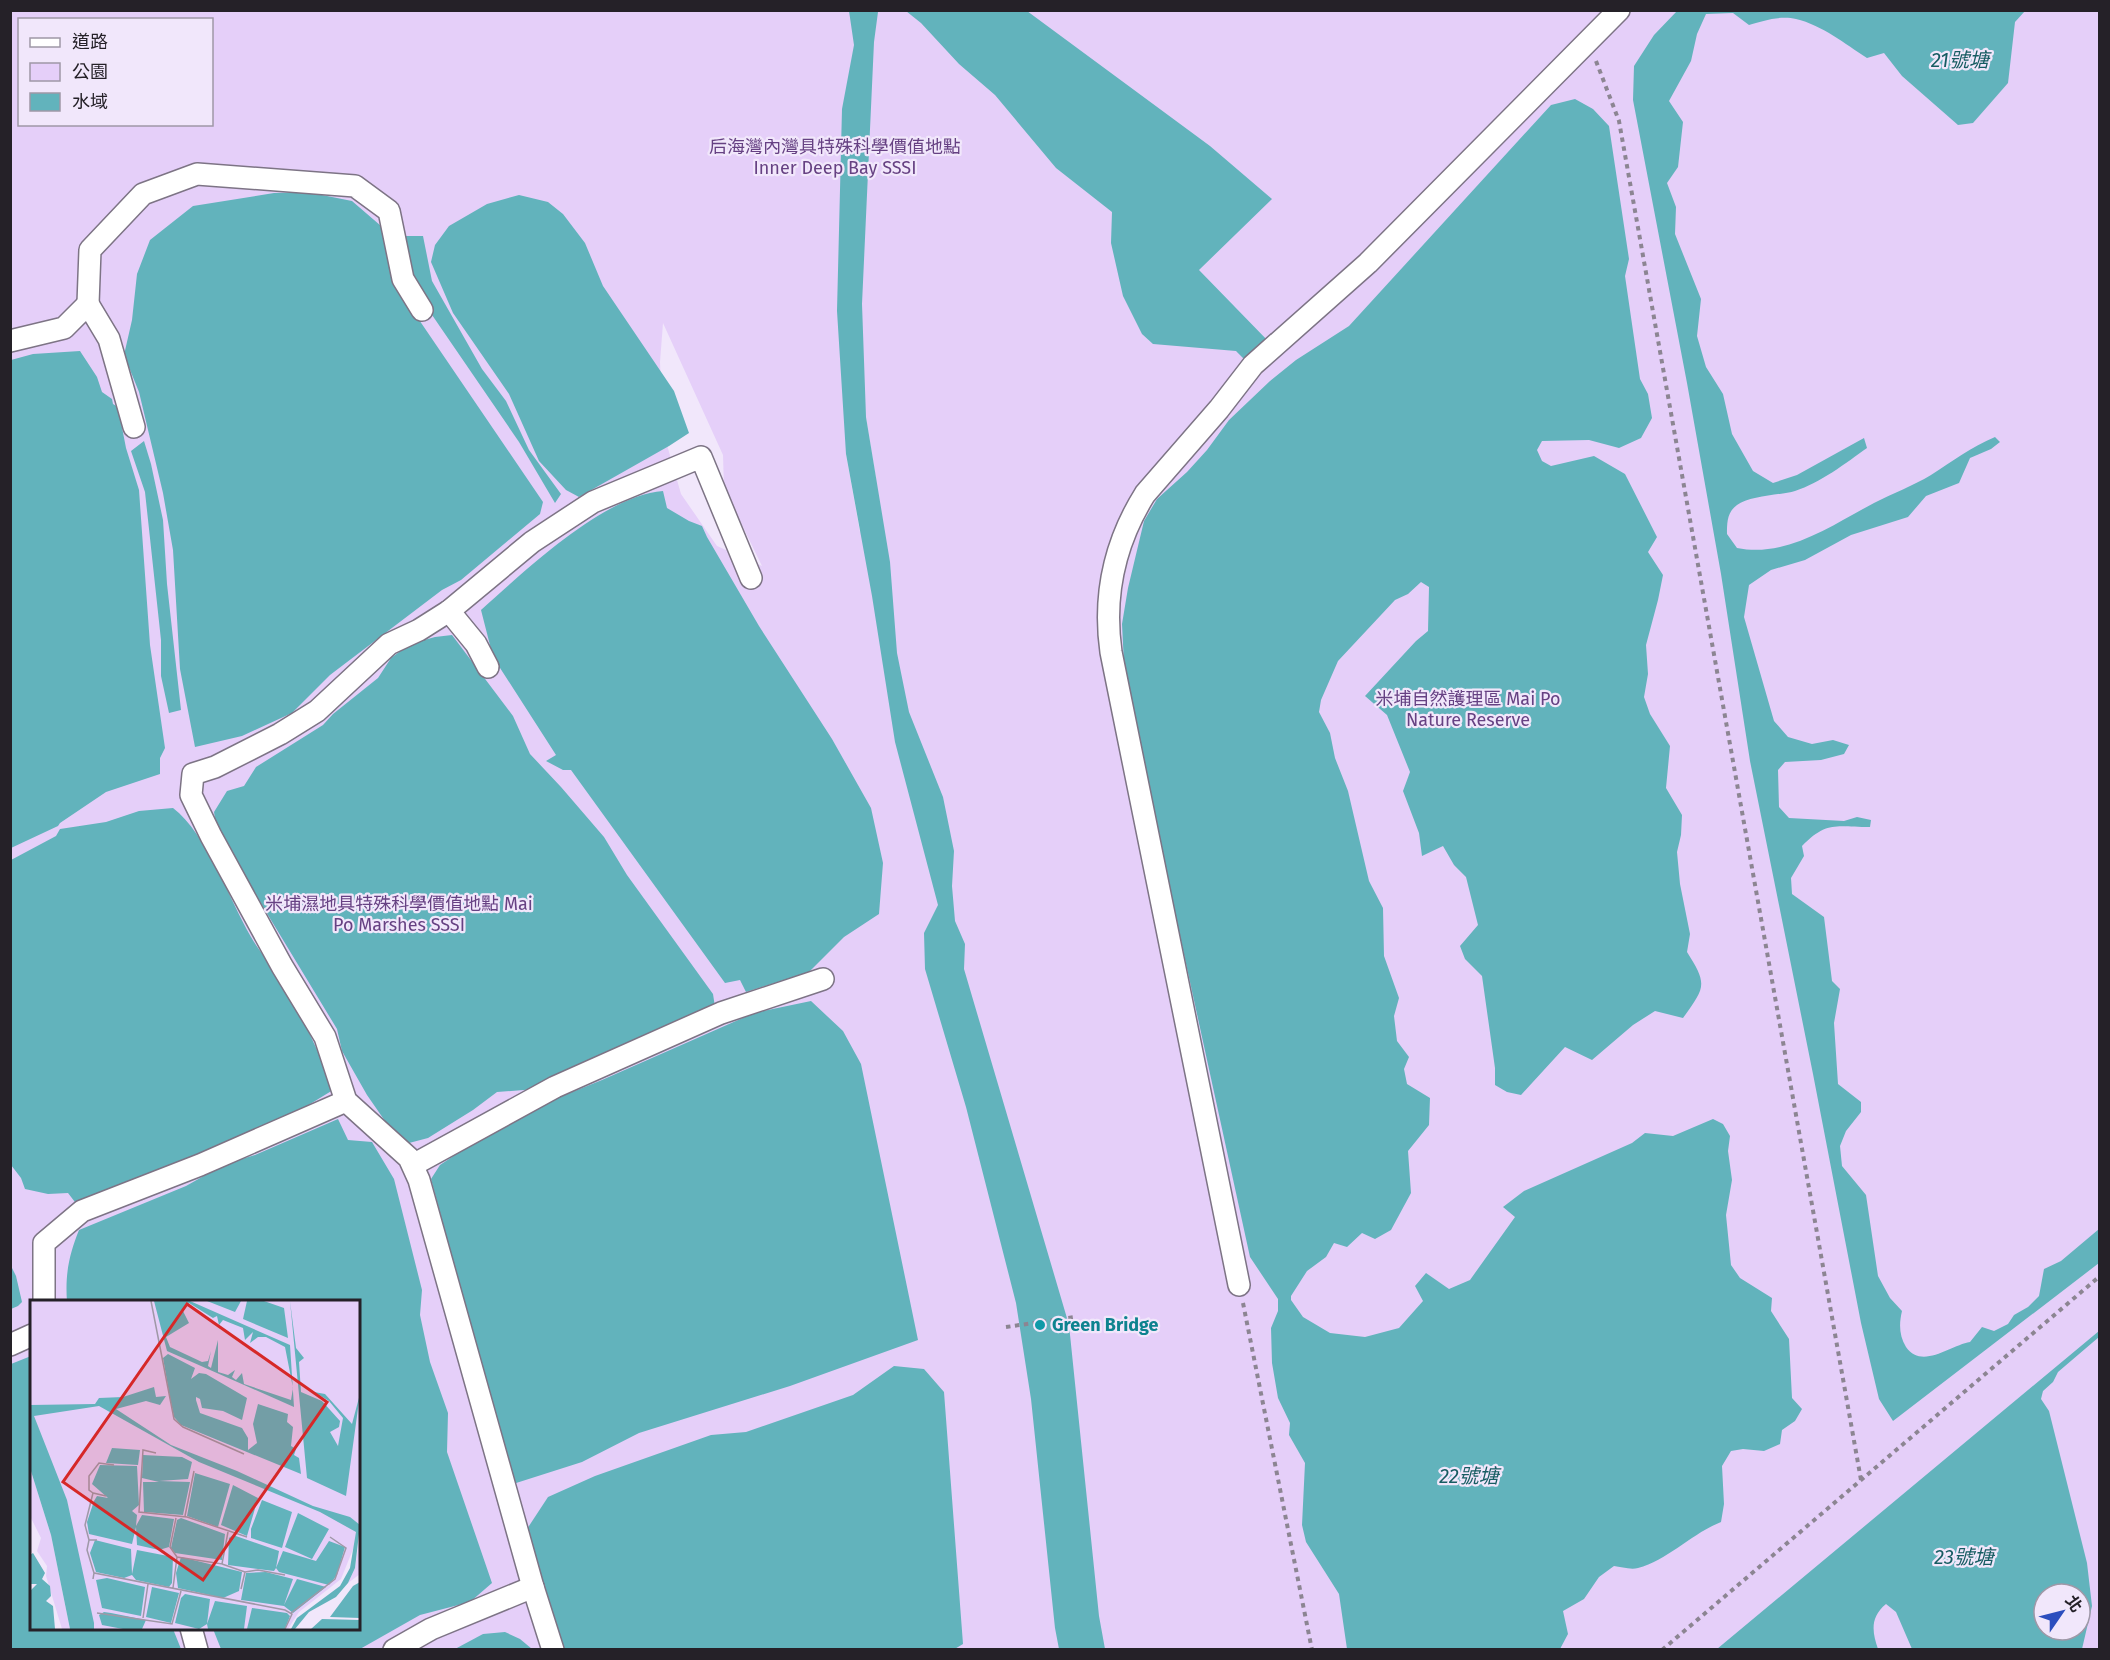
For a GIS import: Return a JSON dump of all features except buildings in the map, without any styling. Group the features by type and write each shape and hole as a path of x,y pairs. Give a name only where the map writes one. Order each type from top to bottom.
{"lane":[{"path":"1239,1285 1111,652 1107,608 1119,549 1134,514 1146,494 1230,396 1253,365 1368,263 1619,10"},
{"path":"134,427 109,339 88,304 90,250 142,194 197,174 355,186 389,211 403,279 422,310"},
{"path":"10,341 64,328 88,304"},
{"path":"553,1650 533,1587 419,1180 409,1158 346,1101 325,1037 282,966 191,795 193,774 215,767 280,734 318,711 389,644 419,630 449,611 531,542 593,502 701,457 751,578"},
{"path":"449,611 476,644 488,667"},
{"path":"412,1165 555,1087 721,1014 823,979"},
{"path":"44,1300 44,1243 82,1211 200,1165 346,1101"},
{"path":"10,1345 30,1336"},
{"path":"394,1650 431,1629 533,1587"},
{"path":"191,1630 198,1650"}],"path":[{"path":"1589,41 1619,121 1861,1480"},
{"path":"1662,1650 2100,1276"},
{"path":"1239,1285 1312,1650"},
{"path":"1006,1327 1075,1317"}],"green space":[{"path":"11,11 2099,11 2099,1649 11,1650","holes":["663,323 723,455 724,488 762,566 717,546 681,494 663,431 660,362","866,417 876,479 860,532 846,454"]}],"water":[{"path":"849,11 882,11 878,12 874,42 862,304 866,417 890,562 897,653 909,712 943,797 954,851 952,886 955,921 965,944 964,969 1069,1325 1099,1616 1105,1649 1059,1649 1031,1399 1016,1303 966,1107 925,969 924,933 938,905 895,742 872,596 846,454 837,311 842,109 854,45"},
{"path":"906,11 1027,11 1210,146 1272,199 1199,270 1270,343 1249,364 1236,351 1153,344 1142,334 1123,296 1111,243 1112,212 1056,168 995,95 959,64 921,23"},
{"name":"21號塘","path":"1677,11 2025,11 2015,22 2008,83 1973,123 1958,125 1902,76 1884,53 1867,58 1824,30 1796,19 1778,18 1749,25 1733,13 1706,14 1697,34 1691,61 1669,101 1683,122 1678,167 1667,183 1676,207 1675,234 1701,299 1697,336 1706,367 1723,394 1732,434 1753,471 1773,483 1797,475 1864,438 1867,448 1814,483 1795,491 1765,496 1737,505 1729,514 1727,534 1737,548 1756,550 1774,548 1808,538 1924,479 1986,441 1995,437 2000,442 1991,449 1970,458 1959,483 1926,496 1908,517 1851,535 1805,560 1771,570 1749,585 1744,617 1774,721 1788,737 1812,744 1833,740 1849,745 1844,754 1821,760 1785,762 1778,770 1779,807 1789,818 1844,821 1857,817 1871,820 1870,827 1841,826 1826,829 1802,846 1804,856 1791,878 1792,894 1824,917 1832,981 1840,989 1834,1023 1838,1084 1861,1102 1861,1112 1846,1131 1840,1146 1842,1166 1866,1195 1878,1276 1890,1298 1902,1311 1900,1329 1906,1347 1913,1354 1920,1356 1937,1354 1970,1342 1982,1327 1994,1331 2008,1324 2014,1315 2028,1307 2039,1296 2044,1269 2061,1261 2099,1229 2099,1263 1893,1421 1879,1399 1861,1323 1750,761 1721,574 1633,100 1634,66 1654,35"},
{"name":"22號塘","path":"1575,99 1593,109 1609,126 1629,259 1625,276 1640,379 1648,394 1652,418 1641,438 1619,448 1589,440 1542,441 1537,450 1542,461 1551,466 1594,456 1625,474 1657,537 1648,552 1663,575 1646,645 1648,674 1644,697 1650,714 1670,746 1666,788 1682,815 1677,852 1680,884 1690,934 1687,952 1701,979 1701,986 1696,999 1683,1018 1655,1011 1633,1025 1592,1060 1565,1047 1521,1095 1507,1092 1495,1085 1495,1068 1482,976 1465,959 1460,946 1478,925 1466,877 1454,865 1443,846 1422,856 1419,833 1403,791 1410,772 1387,715 1365,696 1428,631 1429,587 1421,582 1408,594 1395,600 1338,661 1321,700 1319,712 1330,733 1335,758 1348,791 1369,881 1383,908 1384,956 1399,998 1394,1016 1397,1041 1409,1057 1404,1069 1407,1084 1430,1098 1429,1125 1408,1151 1411,1193 1391,1230 1375,1239 1362,1233 1347,1247 1334,1243 1326,1257 1307,1271 1291,1296 1291,1300 1303,1317 1330,1333 1365,1337 1399,1328 1423,1301 1415,1286 1426,1273 1449,1289 1470,1280 1515,1217 1503,1207 1524,1191 1632,1143 1645,1133 1673,1136 1713,1119 1723,1124 1730,1136 1728,1151 1732,1180 1726,1215 1731,1265 1740,1278 1772,1298 1771,1311 1789,1339 1792,1398 1802,1409 1795,1421 1782,1430 1780,1444 1764,1451 1743,1449 1731,1451 1722,1466 1724,1504 1721,1522 1649,1564 1635,1569 1614,1566 1599,1577 1584,1599 1563,1611 1568,1634 1560,1649 1347,1649 1339,1594 1306,1542 1302,1525 1305,1463 1289,1435 1290,1423 1278,1398 1272,1363 1271,1328 1278,1311 1278,1299 1250,1257 1125,684 1122,624 1144,521 1157,499 1187,472 1229,420 1270,381 1296,360 1349,326 1551,105"},
{"path":"307,192 352,201 388,232 411,308 543,502 540,514 461,580 442,590 330,675 292,713 242,736 195,747 180,669 173,550 163,493 139,392 124,355 132,320 137,274 150,240 193,206 274,193"},
{"path":"519,195 548,202 563,214 585,243 603,286 674,391 689,433 579,497 566,490 539,461 509,394 453,313 431,262 435,245 449,226 487,204"},
{"path":"401,236 423,236 432,281 482,369 506,401 529,450 561,494 555,503 519,442 430,312 405,270"},
{"path":"80,351 97,377 102,392 118,407 126,448 139,490 150,645 165,748 160,758 160,774 106,792 58,826 11,848 11,360 33,354"},
{"path":"144,441 163,520 167,584 181,710 169,713 161,676 161,640 145,492 131,451"},
{"path":"663,491 667,508 702,526 759,626 832,739 871,808 883,863 879,914 844,937 809,972 746,992 740,980 725,983 571,770 563,770 546,761 556,755 493,657 481,610 542,556 591,520 640,496"},
{"path":"452,635 513,716 530,754 604,837 627,875 713,994 715,1007 549,1088 497,1092 428,1138 409,1143 394,1134 367,1095 342,1051 337,1029 217,831 214,812 227,791 244,786 256,767 323,725 333,714 378,678 391,658 410,644"},
{"path":"173,808 185,819 207,850 251,937 295,1005 316,1047 333,1090 266,1131 78,1206 68,1193 48,1194 25,1189 21,1178 11,1165 11,860 56,836 60,829 106,822 139,811"},
{"path":"811,1001 843,1031 861,1064 918,1340 790,1386 639,1433 582,1462 513,1484 431,1179 440,1165 515,1115 602,1080 754,1013"},
{"path":"338,1119 348,1140 372,1142 394,1179 422,1290 420,1315 430,1362 448,1413 447,1452 492,1583 470,1602 420,1615 360,1649 221,1649 213,1630 360,1630 360,1300 67,1300 70,1256 79,1230 186,1186 225,1164 255,1155"},
{"path":"11,1266 16,1276 22,1302 11,1309"},
{"name":"23號塘","path":"2099,1331 2099,1337 2058,1372 2053,1382 2043,1391 2041,1399 2049,1411 2087,1563 2089,1582 2032,1582 2032,1642 2084,1642 2082,1649 1912,1649 1896,1612 1886,1604 1875,1619 1874,1637 1878,1649 1717,1649"},
{"path":"30,1356 30,1630 173,1630 181,1649 11,1649 11,1364"},
{"path":"894,1366 924,1369 944,1392 963,1644 953,1650 564,1649 527,1529 548,1497 595,1476 711,1435 746,1432 853,1395"},
{"path":"505,1632 520,1639 532,1649 455,1649 483,1634"}],"place":[{"name":"Green Bridge","path":"1040,1325"}],"park label":[{"name":"后海灣內灣具特殊科學價值地點 Inner Deep Bay SSSI","path":"835,157"},
{"name":"米埔自然護理區 Mai Po Nature Reserve","path":"1468,709"},
{"name":"米埔濕地具特殊科學價值地點 Mai Po Marshes SSSI","path":"399,914"}]}
